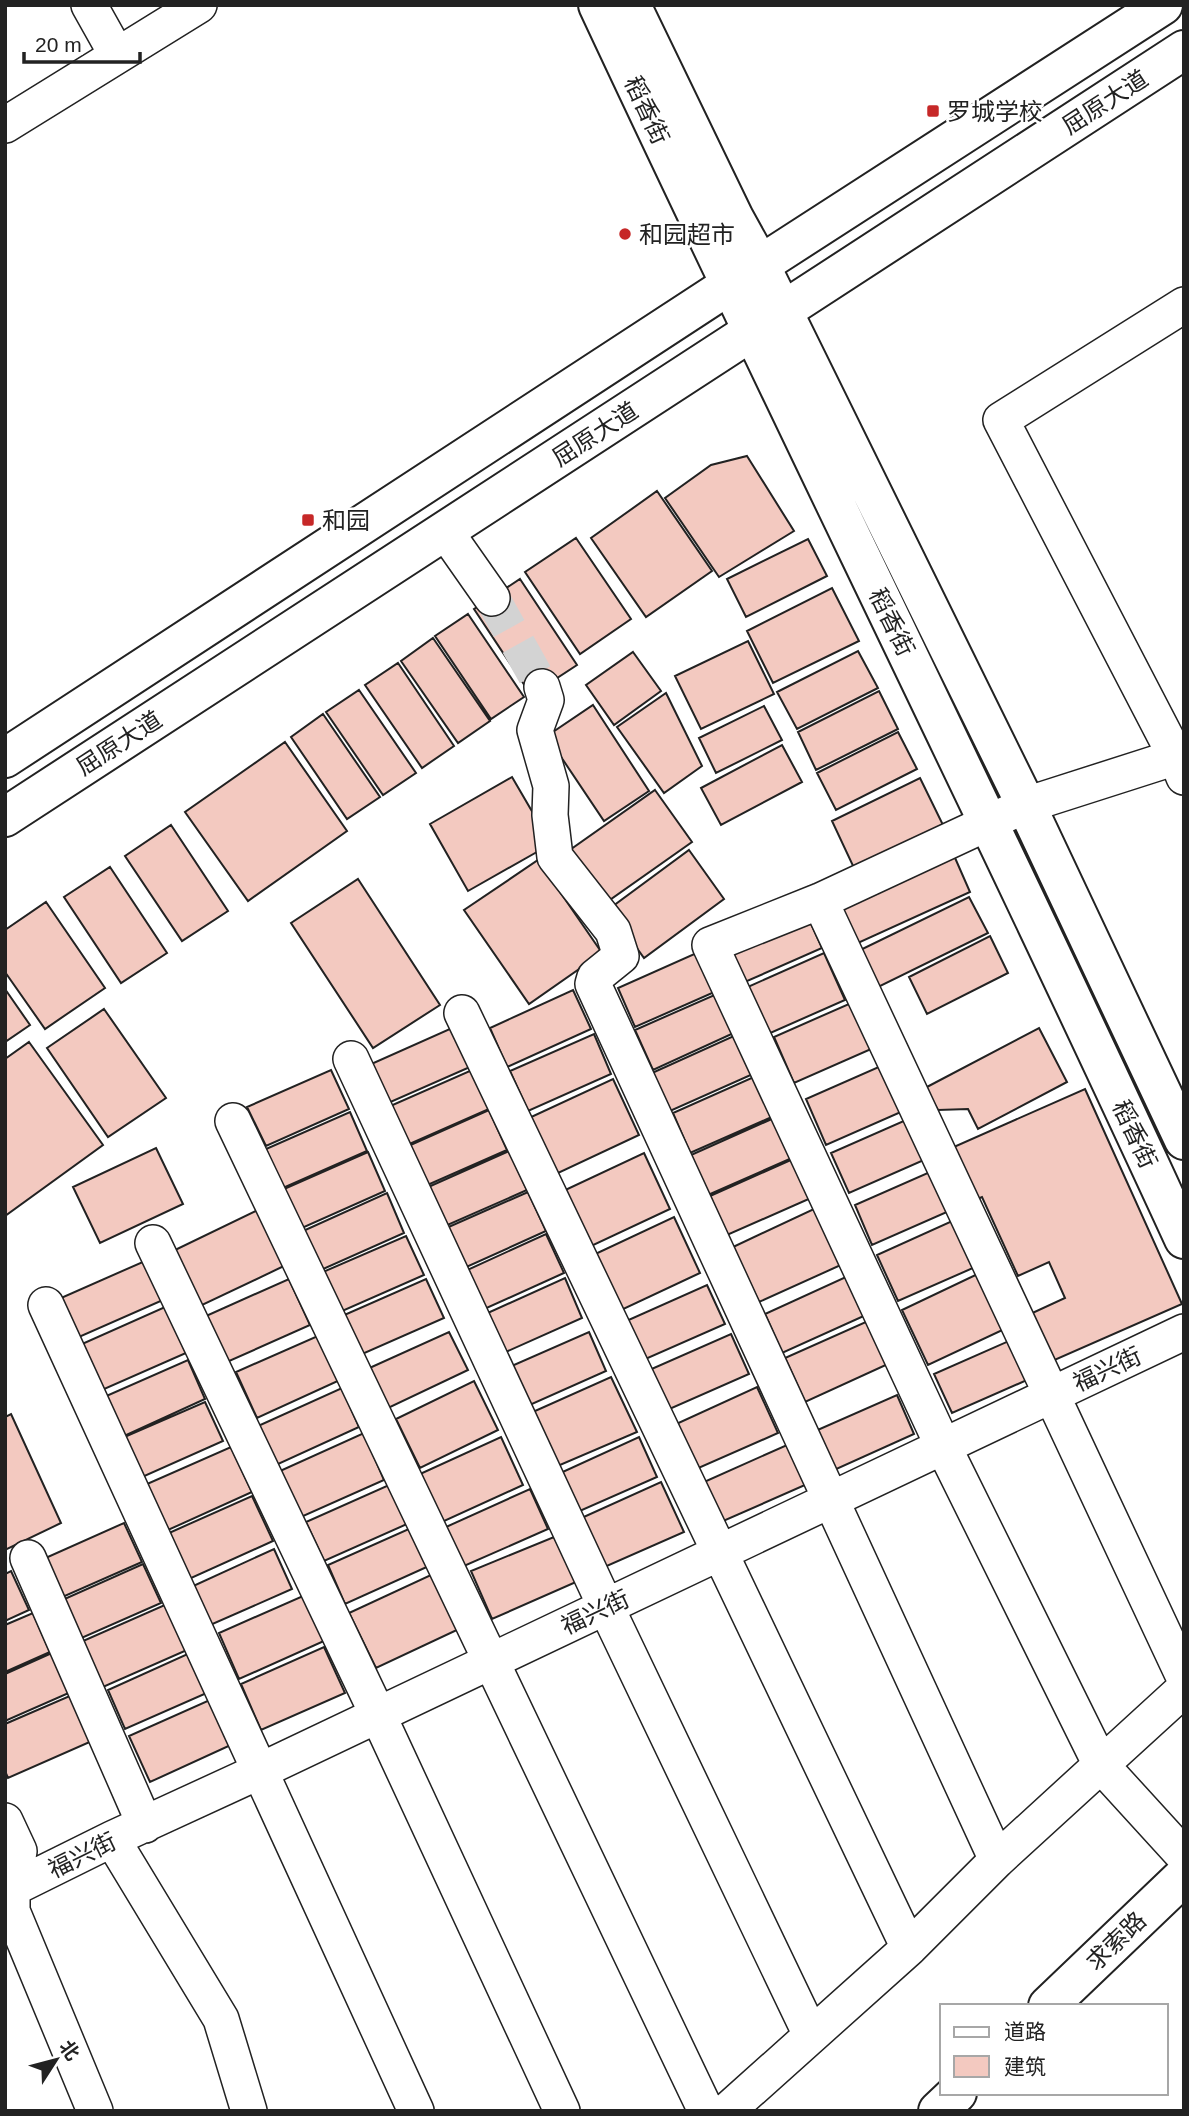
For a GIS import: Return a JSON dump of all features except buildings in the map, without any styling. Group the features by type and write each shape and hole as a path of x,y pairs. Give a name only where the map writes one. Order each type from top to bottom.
{"street":[{"path":"89,5 117,55"},
{"path":"5,125 198,5"},
{"name":"稻香街","path":"598,5 745,275 988,823 1184,1240"},
{"path":"631,5 734,218 745,275"},
{"name":"屈原大道","path":"5,758 1163,5"},
{"name":"屈原大道","path":"5,817 1184,50"},
{"path":"1184,305 1001,420 1181,762 1026,805 820,901 710,945 943,1446 1101,1765 1184,1857"},
{"path":"766,322 1026,805 1183,1135 1144,1153"},
{"path":"445,531 492,598"},
{"path":"542,687 546,700 535,730 551,786 550,815 555,858 613,931 621,956 595,977 593,984 997,1860"},
{"path":"820,901 1184,1677"},
{"path":"463,1013 909,1948"},
{"path":"351,1059 606,1607 811,2035"},
{"path":"233,1121 706,2111"},
{"path":"153,1243 378,1714 562,2111"},
{"path":"46,1306 416,2111"},
{"name":"福兴街","path":"9,1890 111,1839 260,1771 1184,1332"},
{"path":"28,1558 145,1825"},
{"path":"727,2111 909,1948 997,1860 1184,1689"},
{"path":"5,1821 19,1851 9,1890 12,1911 95,2111"},
{"path":"111,1839 221,2019 249,2111"},
{"name":"求索路","path":"1050,2004 1184,1877"},
{"path":"939,2111 955,2095"}],"tunnel":[{"path":"492,598 542,687"}],"place":[{"name":"罗城学校","path":"933,111"},
{"name":"和园超市","path":"625,234"},
{"name":"和园","path":"308,520"}]}
